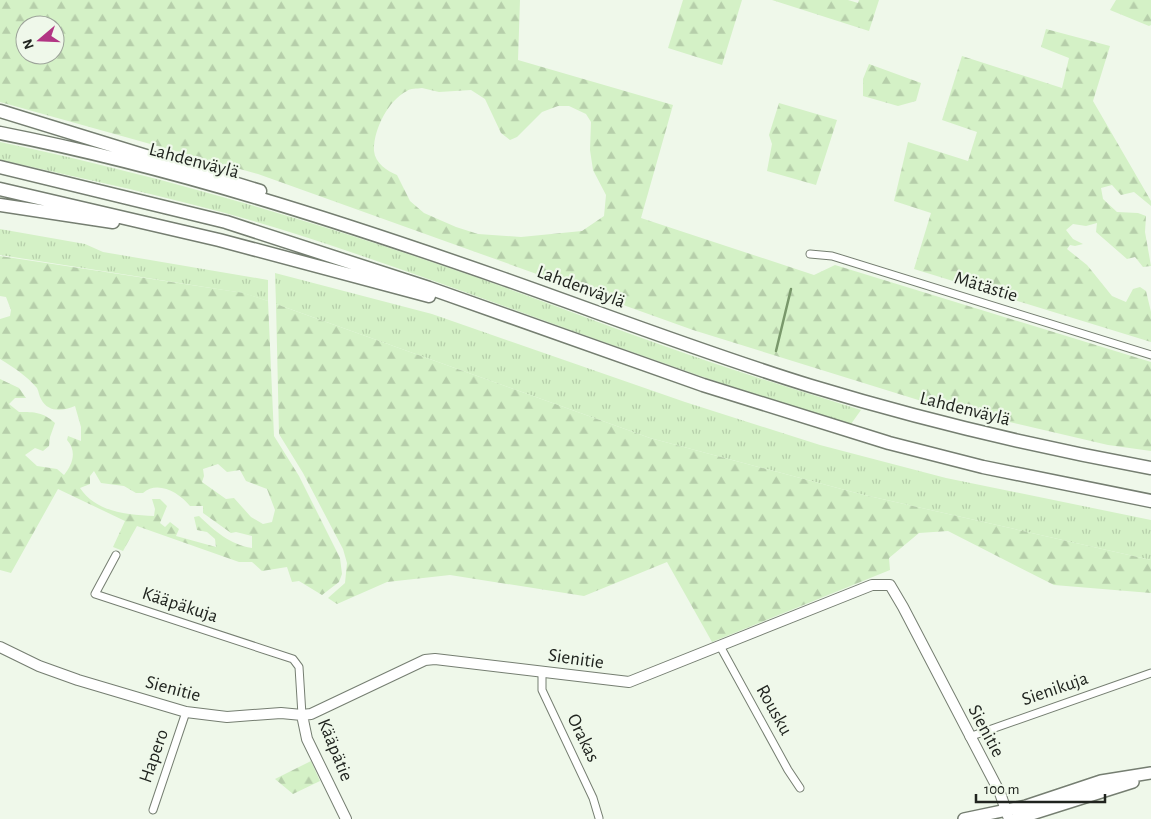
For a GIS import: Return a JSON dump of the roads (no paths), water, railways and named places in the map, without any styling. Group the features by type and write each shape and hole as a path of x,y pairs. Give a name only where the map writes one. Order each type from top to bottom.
{"highway":[{"path":"0,111 244,185 320,217"},
{"name":"Lahdenväylä","path":"0,133 44,142 232,190 320,217 810,385 990,436 1151,468"},
{"path":"0,167 226,222 480,307 703,385 889,443 983,468 1151,502"},
{"path":"0,189 219,240 426,296 480,307"},
{"path":"0,205 219,240"}],"main road":[{"path":"964,819 1008,814 1026,806 1101,781 1151,773"},
{"path":"1016,819 1122,784 1151,778"}],"street":[{"name":"Mätästie","path":"810,254 832,256 1151,355"},
{"name":"Kääpäkuja","path":"116,555 95,594 289,657 297,662"},
{"name":"Sienitie","path":"0,647 50,670 186,712 227,717 281,713 302,715 330,706 425,660 444,658 629,682 872,585 890,585 1000,793 1008,814"},
{"name":"Rousku","path":"720,646 788,770 800,788"},
{"name":"Kääpätie","path":"297,662 301,683 302,715 308,739 346,819"},
{"name":"Orakas","path":"542,672 542,690 593,798 599,818"},
{"name":"Sienikuja","path":"969,737 1151,672"},
{"name":"Hapero","path":"152,810 186,712"}],"waterway":[{"path":"776,351 791,289"}]}
